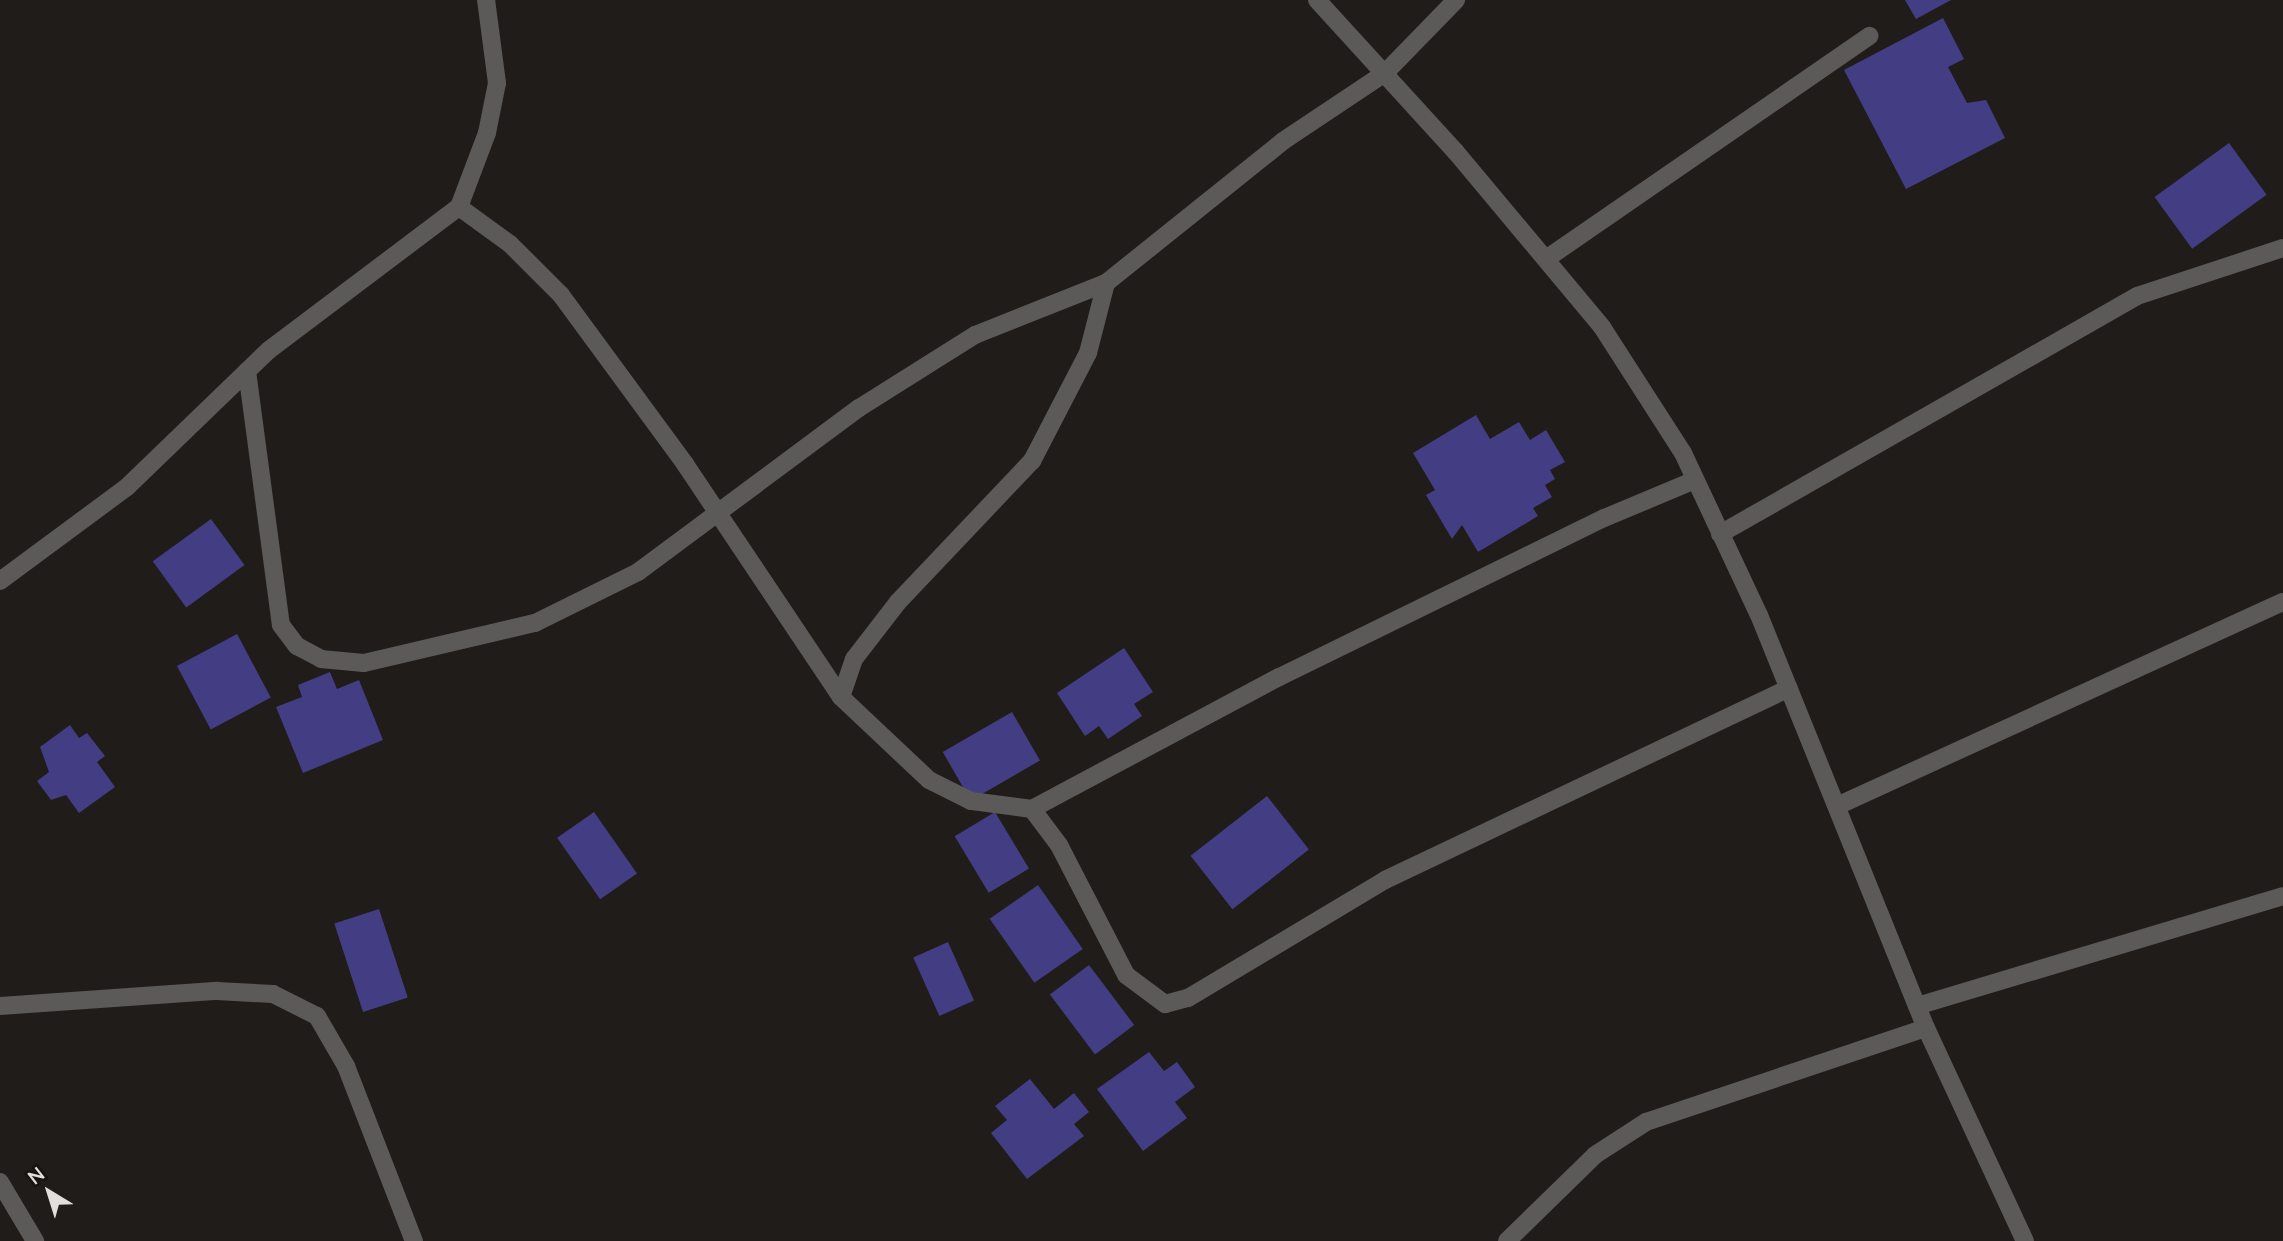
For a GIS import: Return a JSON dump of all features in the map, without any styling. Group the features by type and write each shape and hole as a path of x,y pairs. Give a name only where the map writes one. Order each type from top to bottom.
{"street":[{"path":"0,581 127,487 247,370 459,207 487,134 497,83 486,0"},
{"path":"1317,0 1385,73 1602,327 1695,480 1789,688 1926,1028 2025,1241"},
{"path":"247,370 281,625 297,646 321,659 364,663 535,623 638,572 859,408 975,335 1106,283 1283,141 1385,73 1456,0"},
{"path":"1546,259 1869,36"},
{"path":"459,207 510,244 561,295 718,514 841,697 929,780 971,801 1032,809 1279,677 1695,480"},
{"path":"1720,534 2137,296 2283,248"},
{"path":"841,697 855,659 898,601 1032,461 1088,354 1106,283"},
{"path":"1837,806 2283,602"},
{"path":"1032,809 1059,845 1126,975 1165,1004 1188,998 1385,880 1789,688"},
{"path":"1917,1006 2283,896"},
{"path":"0,1006 217,991 273,994 317,1016 346,1066 414,1241"},
{"path":"1507,1241 1595,1155 1646,1122 1926,1028"},
{"path":"0,1182 34,1241"}],"building":[{"path":"1905,0 1951,0 1916,19"},
{"path":"1943,18 1964,59 1948,67 1967,103 1986,100 2005,138 1906,189 1844,70"},
{"path":"2229,143 2267,195 2192,249 2155,197"},
{"path":"1476,415 1490,439 1519,422 1530,440 1546,430 1565,462 1550,470 1555,479 1545,485 1552,497 1533,508 1538,516 1478,552 1462,525 1452,539 1426,495 1435,490 1413,453"},
{"path":"211,519 245,565 186,607 153,561"},
{"path":"237,634 271,698 211,729 177,666"},
{"path":"1124,648 1153,692 1134,704 1142,716 1108,739 1099,726 1085,736 1057,693"},
{"path":"330,672 337,689 359,680 383,740 303,773 276,707 302,697 298,685"},
{"path":"1012,712 1040,760 971,800 943,752"},
{"path":"70,725 79,738 87,733 105,756 97,762 115,787 79,813 66,795 51,800 37,781 49,772 40,747"},
{"path":"1267,796 1309,850 1232,909 1191,856"},
{"path":"594,812 637,873 600,899 557,838"},
{"path":"995,812 1029,869 989,893 955,836"},
{"path":"1038,885 1083,949 1034,983 990,919"},
{"path":"379,909 408,997 363,1012 334,924"},
{"path":"948,942 974,1000 939,1016 913,957"},
{"path":"1089,965 1134,1025 1095,1054 1050,994"},
{"path":"1149,1052 1164,1071 1177,1062 1195,1087 1175,1102 1187,1118 1143,1151 1097,1089"},
{"path":"1030,1079 1054,1109 1074,1093 1089,1112 1074,1124 1084,1136 1027,1179 991,1133 1007,1120 995,1106"}]}
